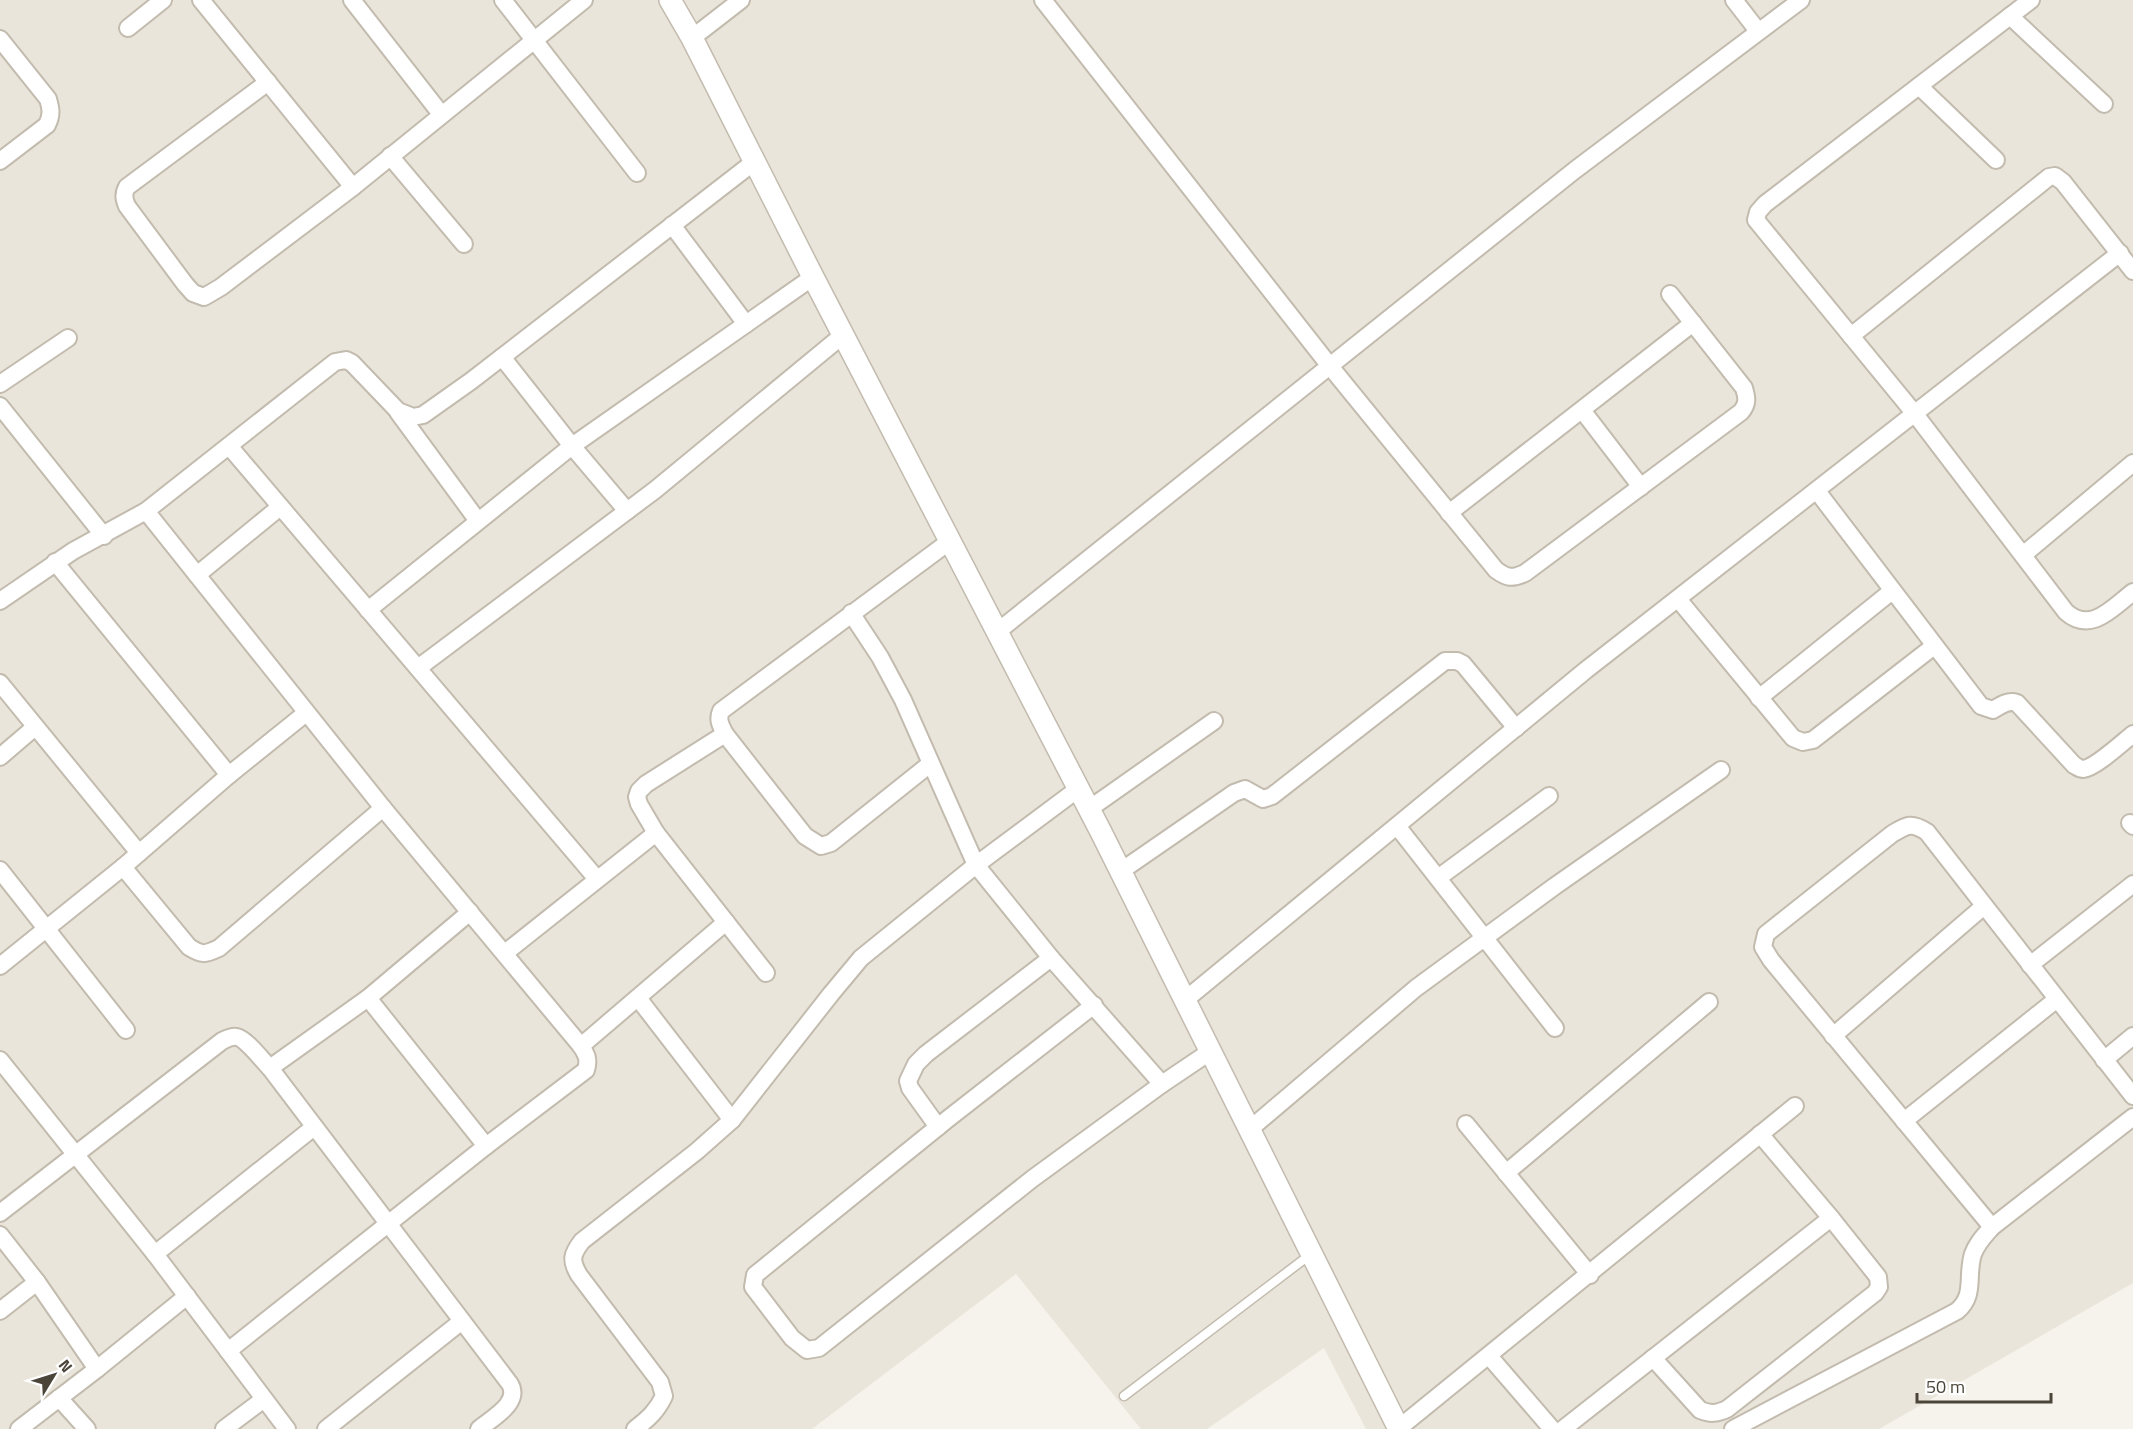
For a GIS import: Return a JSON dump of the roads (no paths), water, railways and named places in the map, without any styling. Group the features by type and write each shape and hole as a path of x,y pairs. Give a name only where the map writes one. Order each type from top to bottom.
{"street":[{"path":"128,28 164,0"},
{"path":"201,0 353,187"},
{"path":"352,0 441,114"},
{"path":"502,0 535,39 637,173"},
{"path":"268,82 127,187 124,192 124,199 128,206 185,284 193,292 204,297 353,187 584,0"},
{"path":"670,0 692,38 813,277 1121,871 1399,1429 1795,1106"},
{"path":"692,38 741,0"},
{"path":"1043,0 1329,365 1496,570 1505,577 1514,578 1525,573 1741,412 1746,405 1747,397 1744,388 1670,294"},
{"path":"1734,0 1758,31"},
{"path":"997,632 1575,170 1802,0"},
{"path":"2031,0 1765,204 1758,212 1756,220 1915,414 2066,612 2074,619 2083,622 2093,621 2133,592"},
{"path":"2010,16 2104,104"},
{"path":"0,39 48,99 51,117 46,125 0,161"},
{"path":"1918,86 1996,160"},
{"path":"390,156 464,244"},
{"path":"398,411 406,416 423,415 502,357 754,162"},
{"path":"1851,336 2049,177 2055,176 2063,182 2133,271"},
{"path":"672,225 746,324"},
{"path":"1185,1000 1516,728 2120,253"},
{"path":"368,610 572,446 813,277"},
{"path":"1449,513 1693,322"},
{"path":"418,668 627,511 843,335"},
{"path":"0,384 68,338"},
{"path":"502,357 627,511"},
{"path":"3,593 146,511 340,360 352,363 398,411 478,521"},
{"path":"0,406 104,536"},
{"path":"1582,410 1641,487"},
{"path":"229,446 597,879"},
{"path":"2023,555 2133,463"},
{"path":"1817,491 1981,706 1993,710 2006,702 2017,703 2080,769 2086,769 2095,764 2133,734"},
{"path":"197,575 280,507"},
{"path":"146,511 383,808 581,1046 587,1055 588,1063 586,1070 486,1146 228,1351"},
{"path":"930,764 831,843 821,846 805,836 725,734 719,723 721,711 950,541"},
{"path":"55,562 230,775"},
{"path":"1759,698 1892,591"},
{"path":"1678,599 1793,738 1803,742 1814,740 1934,646"},
{"path":"851,613 892,679 976,865 1051,958 1162,1084"},
{"path":"1121,871 1234,793 1245,789 1263,799 1272,796 1445,661 1457,661 1463,664 1516,728"},
{"path":"0,683 139,853"},
{"path":"0,966 123,867 306,713"},
{"path":"1089,809 1214,721"},
{"path":"0,757 34,727"},
{"path":"725,734 646,784 637,797 656,833 766,973"},
{"path":"1250,1129 1416,988 1721,770"},
{"path":"635,1429 650,1418 664,1396 660,1382 573,1265 572,1257 582,1241 697,1151 732,1120 861,958 976,865 1078,789"},
{"path":"1438,878 1549,796"},
{"path":"123,867 189,947 200,954 208,953 219,948 383,808"},
{"path":"1397,825 1556,1028"},
{"path":"1992,1227 1771,960 1763,947 1767,934 1892,834 1905,826 1916,825 1927,832 2133,1096"},
{"path":"505,953 656,833"},
{"path":"0,870 126,1030"},
{"path":"2031,965 2133,884"},
{"path":"1833,1036 1984,906"},
{"path":"270,1068 368,998 470,912"},
{"path":"581,1046 726,922"},
{"path":"938,1127 910,1088 908,1081 916,1064 1051,958"},
{"path":"368,998 486,1146"},
{"path":"638,998 732,1120"},
{"path":"1904,1121 2057,999"},
{"path":"1506,1173 1709,1002"},
{"path":"1094,1005 755,1275 753,1287 792,1338 802,1347 812,1350 819,1348 1032,1179 1210,1051"},
{"path":"2104,1060 2133,1036"},
{"path":"0,1213 227,1038 237,1037 244,1041 270,1068 513,1390 513,1398 508,1404 479,1429"},
{"path":"0,1060 156,1254 287,1429"},
{"path":"1733,1429 1957,1311 1965,1304 1969,1296 1972,1256 1978,1243 1992,1227 2133,1117"},
{"path":"1466,1124 1590,1275"},
{"path":"156,1254 314,1127"},
{"path":"1653,1358 1700,1410 1717,1413 1727,1409 1875,1293 1879,1287 1878,1277 1760,1134"},
{"path":"1563,1429 1831,1218"},
{"path":"0,1235 37,1282 98,1369"},
{"path":"0,1311 37,1282"},
{"path":"19,1429 98,1369 187,1296"},
{"path":"326,1429 462,1321"},
{"path":"1489,1356 1552,1429"},
{"path":"59,1398 87,1429"},
{"path":"224,1429 264,1399"}],"lane":[{"path":"1124,1396 1312,1253"}]}
